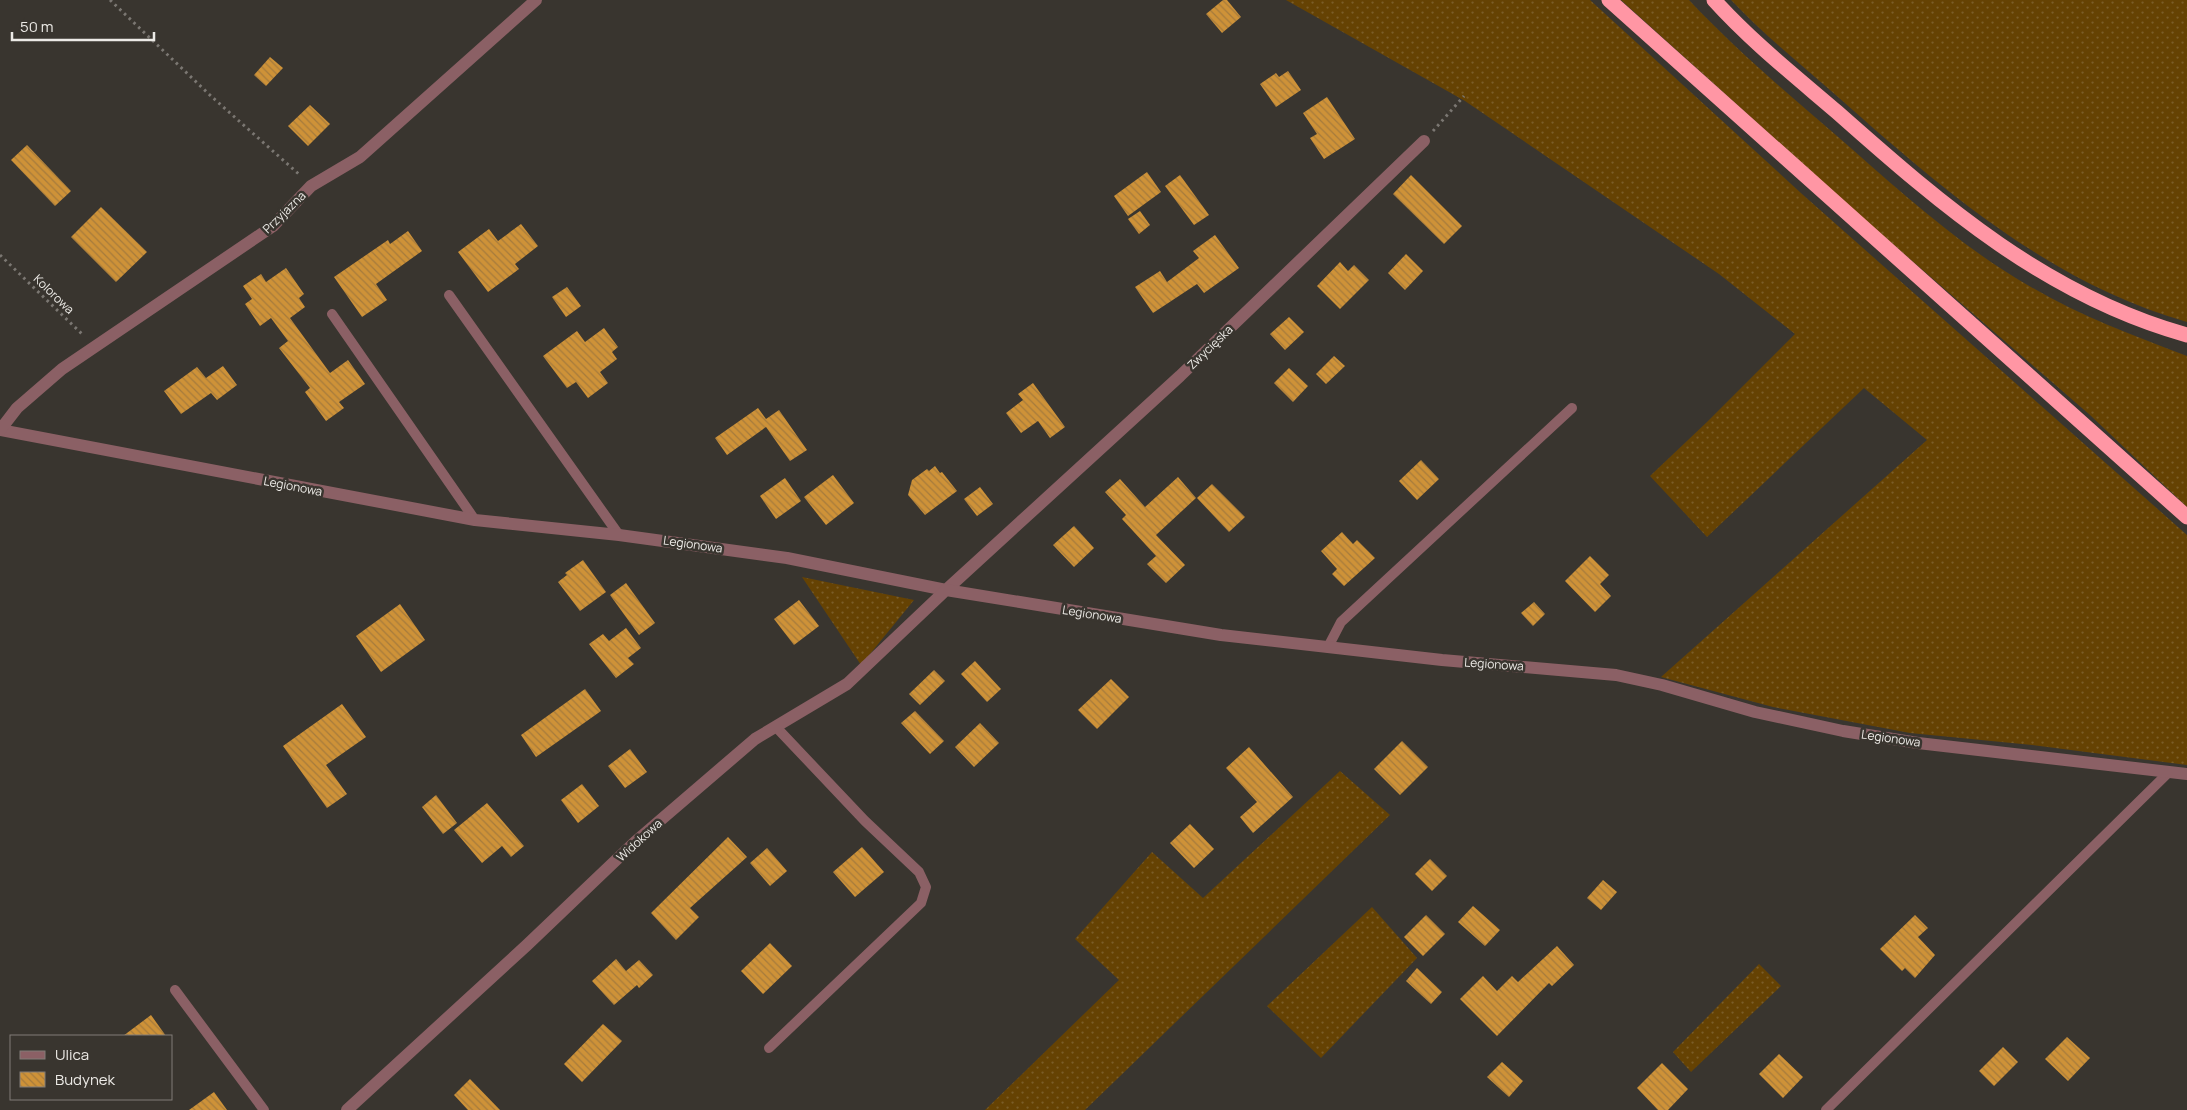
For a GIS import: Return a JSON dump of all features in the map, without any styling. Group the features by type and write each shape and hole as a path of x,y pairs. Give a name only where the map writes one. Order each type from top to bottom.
{"highway":[{"path":"1609,0 2187,517"},
{"path":"1714,0 1757,42 1906,173 1990,239 2023,262 2083,294 2130,315 2187,335"}],"street":[{"name":"Przyjazna","path":"0,430 17,408 62,369 273,226 311,186 360,157 536,0"},
{"name":"Zwycięska","path":"946,590 1180,376 1424,141"},
{"name":"Legionowa","path":"0,430 476,520 619,535 787,558 946,590 1221,635 1442,660 1616,675 1662,685 1755,712 1843,731 1918,743 2187,774"},
{"name":"Widokowa","path":"347,1110 527,946 635,842 755,739 846,684 946,590"}],"lane":[{"path":"449,295 619,535"},
{"path":"332,314 476,520"},
{"path":"1328,647 1341,622 1572,408"},
{"path":"769,1048 922,903 926,887 919,872 865,821 776,727"},
{"path":"1826,1110 2169,772"},
{"path":"175,990 264,1110"}],"path":[{"path":"110,0 212,97 311,186"},
{"path":"1424,141 1464,96"},
{"name":"Kolorowa","path":"0,255 96,346"}],"shaded area":[{"path":"1286,0 1590,0 1802,194 2187,535 2187,765 2032,745 1910,733 1773,707 1661,677 1927,440 1864,388 1707,537 1650,476 1795,334 1719,274 1465,101"},
{"path":"1621,0 1689,0 1724,36 1780,87 1907,197 1979,254 2031,287 2069,307 2127,333 2187,356 2187,507 2090,415 1872,226"},
{"path":"1731,0 2187,0 2187,322 2137,305 2089,283 2044,258 2000,229 1958,198 1877,131 1770,38"},
{"path":"802,577 914,600 861,665"},
{"path":"1340,771 1390,815 1085,1110 985,1110 1119,980 1075,939 1152,852 1203,898"},
{"path":"1372,907 1417,958 1321,1058 1267,1006"},
{"path":"1759,964 1781,986 1691,1072 1673,1052"}],"building":[{"path":"1223,0 1227,0 1241,17 1222,33 1206,14"},
{"path":"270,57 283,68 266,86 254,75"},
{"path":"1288,71 1301,90 1276,107 1260,84 1276,73 1279,77"},
{"path":"1327,97 1355,139 1324,159 1310,138 1317,134 1303,113"},
{"path":"310,105 330,124 308,146 288,126"},
{"path":"27,145 71,191 55,206 11,160"},
{"path":"1147,172 1161,192 1128,216 1114,196"},
{"path":"1180,175 1209,215 1194,225 1165,186"},
{"path":"1411,175 1462,226 1444,244 1393,194"},
{"path":"101,207 147,252 116,282 71,237"},
{"path":"1140,211 1150,225 1139,234 1128,219"},
{"path":"521,224 538,246 515,264 519,269 488,292 458,252 489,229 498,241"},
{"path":"408,231 422,251 376,284 387,300 362,317 334,277 388,240 390,244"},
{"path":"1215,235 1239,268 1204,293 1197,284 1153,313 1135,287 1160,271 1167,282 1199,258 1193,251"},
{"path":"1406,254 1423,271 1405,290 1388,273"},
{"path":"1340,262 1348,271 1354,265 1369,280 1340,309 1317,286"},
{"path":"286,268 304,294 299,298 305,307 290,318 330,373 348,360 365,384 339,402 344,408 326,421 305,392 310,388 279,348 288,341 271,318 260,326 245,304 252,299 243,286 261,274 266,282"},
{"path":"567,287 581,306 566,317 552,297"},
{"path":"1289,317 1304,332 1285,350 1270,334"},
{"path":"604,328 618,347 612,352 617,359 600,372 608,383 588,398 576,382 567,388 543,356 577,331 585,342"},
{"path":"1334,356 1345,366 1326,384 1316,374"},
{"path":"223,366 237,385 217,400 211,393 181,414 164,391 197,367 206,378"},
{"path":"1289,368 1308,386 1293,402 1274,383"},
{"path":"1033,383 1065,427 1050,438 1038,421 1021,433 1006,413 1023,400 1018,394"},
{"path":"758,408 766,419 779,410 807,450 790,461 766,427 727,455 715,438"},
{"path":"1421,460 1439,479 1417,500 1399,481"},
{"path":"935,466 957,491 925,515 908,495 912,480 927,469 929,471"},
{"path":"833,475 854,503 826,525 804,497"},
{"path":"1178,477 1196,498 1156,535 1185,565 1166,583 1147,564 1156,556 1122,519 1126,515 1105,492 1120,479 1145,507"},
{"path":"785,478 801,501 776,519 760,496"},
{"path":"1212,484 1245,517 1229,532 1197,498"},
{"path":"980,487 993,504 977,516 964,499"},
{"path":"1074,526 1094,548 1074,567 1053,545"},
{"path":"1342,532 1353,544 1357,540 1375,558 1344,586 1332,574 1337,569 1321,551"},
{"path":"1590,556 1609,575 1600,584 1611,596 1595,612 1565,581"},
{"path":"583,560 606,592 580,611 558,582 567,575 565,573"},
{"path":"626,583 655,623 639,635 610,595"},
{"path":"799,600 819,626 794,645 774,619"},
{"path":"1534,602 1545,614 1533,626 1521,613"},
{"path":"400,604 425,640 381,672 356,636"},
{"path":"626,628 641,648 628,658 634,664 616,678 589,644 603,634 609,641"},
{"path":"975,661 1001,689 987,702 961,674"},
{"path":"934,670 945,681 920,705 909,694"},
{"path":"1111,679 1129,697 1097,729 1078,710"},
{"path":"585,689 601,711 536,757 521,735"},
{"path":"342,704 366,737 326,765 347,794 327,808 283,746"},
{"path":"915,711 944,741 930,754 901,723"},
{"path":"980,723 999,743 974,767 955,747"},
{"path":"1402,741 1428,767 1400,795 1374,769"},
{"path":"1249,747 1293,797 1253,833 1240,817 1257,802 1226,768"},
{"path":"630,749 647,772 625,788 608,766"},
{"path":"582,784 599,806 578,823 561,800"},
{"path":"436,795 457,823 443,834 422,807"},
{"path":"487,803 524,846 511,857 502,846 482,863 454,830"},
{"path":"1190,824 1214,849 1194,868 1170,843"},
{"path":"728,837 747,857 690,908 699,917 676,940 651,913"},
{"path":"862,847 884,872 855,897 833,872"},
{"path":"767,848 787,871 770,886 750,863"},
{"path":"1430,859 1447,876 1432,891 1415,874"},
{"path":"1603,880 1617,892 1601,910 1587,898"},
{"path":"1473,906 1500,930 1485,946 1458,922"},
{"path":"1426,915 1445,934 1423,956 1404,937"},
{"path":"1915,915 1928,928 1918,937 1935,955 1915,978 1905,968 1902,971 1880,949"},
{"path":"770,943 792,966 763,994 741,971"},
{"path":"1557,946 1574,965 1552,986 1549,983 1497,1036 1460,999 1483,976 1497,991 1512,976 1518,982"},
{"path":"616,959 626,971 639,960 653,975 639,988 637,985 614,1005 592,981"},
{"path":"1417,968 1442,992 1431,1004 1406,981"},
{"path":"151,1015 165,1035 124,1035"},
{"path":"603,1024 622,1041 582,1082 564,1064"},
{"path":"2067,1037 2090,1058 2068,1081 2045,1059"},
{"path":"2003,1047 2018,1062 1994,1086 1979,1071"},
{"path":"1779,1054 1803,1077 1783,1098 1759,1074"},
{"path":"1502,1062 1523,1081 1509,1097 1487,1077"},
{"path":"1662,1063 1688,1089 1668,1110 1658,1110 1637,1088"},
{"path":"470,1079 500,1110 468,1110 454,1095"},
{"path":"214,1092 227,1110 189,1110"}]}
